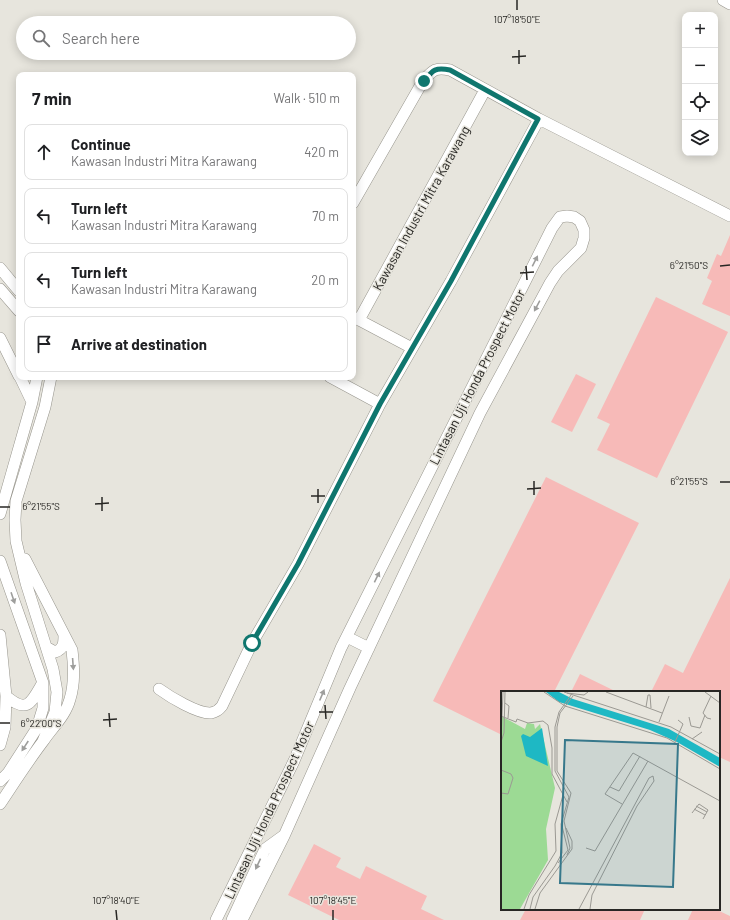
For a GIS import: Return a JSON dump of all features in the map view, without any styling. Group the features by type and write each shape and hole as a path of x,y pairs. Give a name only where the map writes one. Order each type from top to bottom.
{"street":[{"path":"723,0 730,4"},
{"path":"356,198 424,81 432,72 440,68 450,70 538,119 730,216"},
{"name":"Kawasan Industri Mitra Karawang","path":"356,319 485,90"},
{"path":"159,689 179,702 210,713 218,711 222,706 252,643 298,564 380,404 451,281 538,119"},
{"name":"Lintasan Uji Honda Prospect Motor","path":"216,920 294,761 347,637 552,228 560,217 574,217 580,222 584,230 584,238 581,248 558,271 550,283 480,413 368,648 284,836 242,920"},
{"path":"0,268 16,287"},
{"path":"0,289 16,308"},
{"path":"356,319 412,348"},
{"path":"0,338 16,370"},
{"path":"21,380 32,402"},
{"path":"0,514 32,402 36,380"},
{"path":"43,741 55,712 57,692 53,669 26,582 16,541 15,520 16,502 45,407 50,380"},
{"path":"336,380 380,404"},
{"path":"0,804 63,714 70,700 74,683 72,650 16,541"},
{"path":"0,561 43,683 43,708 37,728 8,773 0,781"},
{"path":"0,635 6,696 5,727 0,745"},
{"path":"46,647 55,652 60,650 64,645 64,635"},
{"path":"347,637 368,648"},
{"path":"6,696 14,703 23,705 32,701 43,683"},
{"name":"Lintasan Uji Honda Prospect Motor","path":"232,920 265,849 284,836"}],"building":[{"path":"730,235 730,316 702,304 712,281 707,278 717,254 721,256"},
{"path":"656,297 728,332 657,478 597,450 610,424 597,418"},
{"path":"576,374 596,384 572,432 551,422"},
{"path":"546,477 639,523 555,691 501,691 501,735 433,701"},
{"path":"730,578 730,762 720,757 720,691 652,691 665,664 683,673"},
{"path":"580,674 615,691 572,691"},
{"path":"314,844 341,858 336,867 360,879 366,866 427,896 421,909 444,920 339,920 288,895"},
{"path":"525,910 645,910 640,920 520,920"},
{"path":"693,910 717,910 730,916 730,920 688,920"}],"route":[{"path":"252,643 298,564 380,404 451,281 538,119 450,70 440,68 432,72 424,81"}]}
